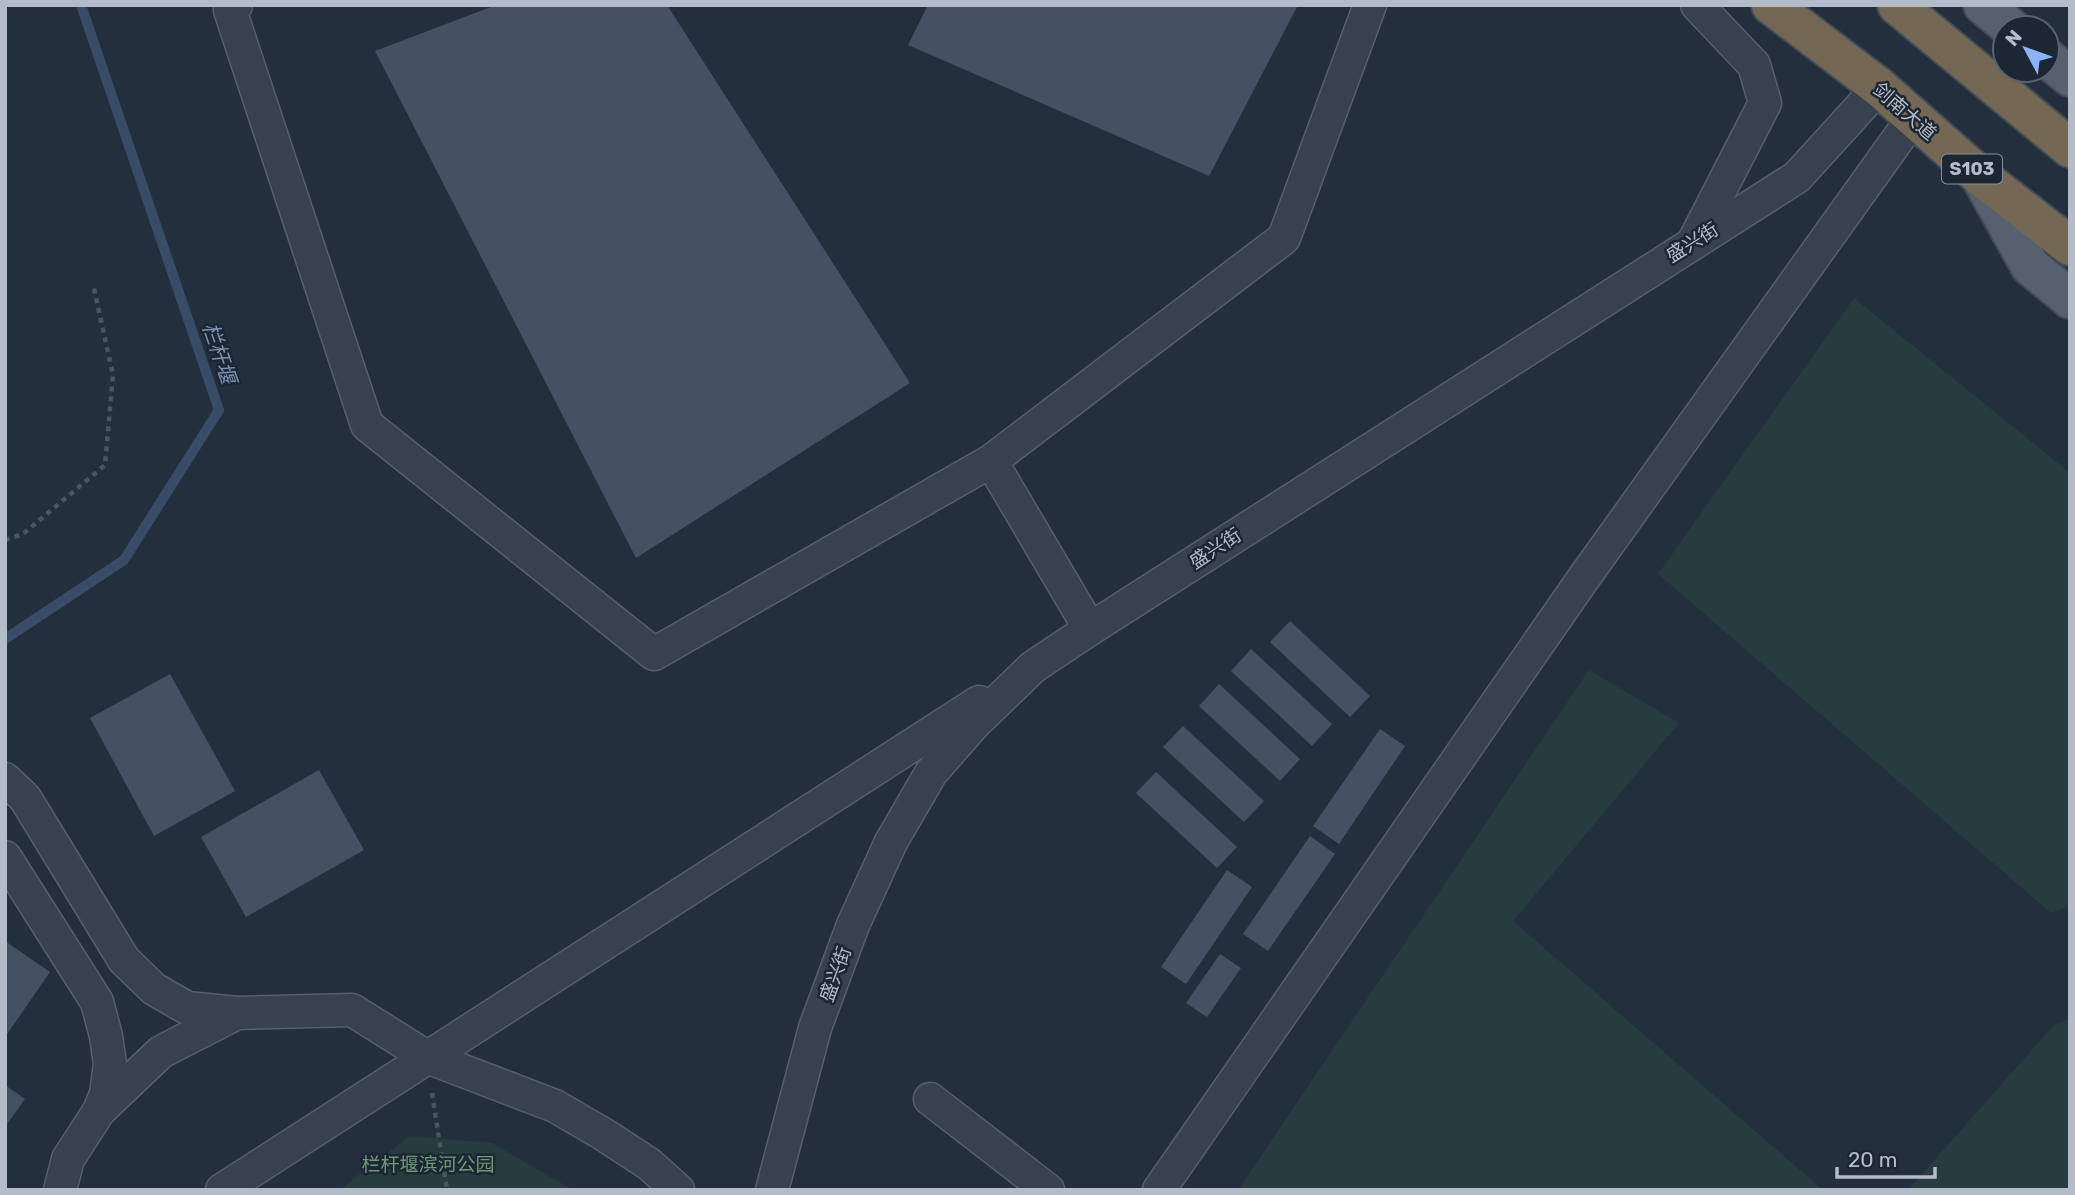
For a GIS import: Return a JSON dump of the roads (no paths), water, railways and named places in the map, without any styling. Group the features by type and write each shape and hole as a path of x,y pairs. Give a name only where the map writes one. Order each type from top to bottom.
{"highway":[{"name":"剑南大道","path":"1771,5 1879,86 1980,176 2070,246"},
{"path":"1898,5 2070,148"}],"main road":[{"path":"1980,176 2030,266 2070,299"}],"street":[{"path":"236,5 230,10 367,425 654,654 991,461 1284,238 1370,5"},
{"path":"1695,240 1765,103 1754,65 1697,5"},
{"name":"盛兴街","path":"772,1190 815,1028 853,925 891,842 931,773 974,724 1033,667 1090,629 1797,177 1879,86"},
{"path":"1159,1190 1583,579 1913,118"},
{"path":"991,461 1090,629"},
{"path":"222,1190 1033,667"},
{"path":"5,779 25,798 124,960 155,989 187,1008 237,1013 352,1010 427,1057 555,1106 649,1164 678,1190"},
{"path":"5,857 97,1002 106,1037 110,1064 106,1094 99,1111 68,1159 60,1190"},
{"path":"99,1111 161,1052 237,1013"},
{"path":"930,1099 1048,1190"}],"waterway":[{"name":"栏杆堰","path":"5,639 124,560 219,410 81,5"}],"park label":[{"name":"栏杆堰滨河公园","path":"428,1164"}]}
